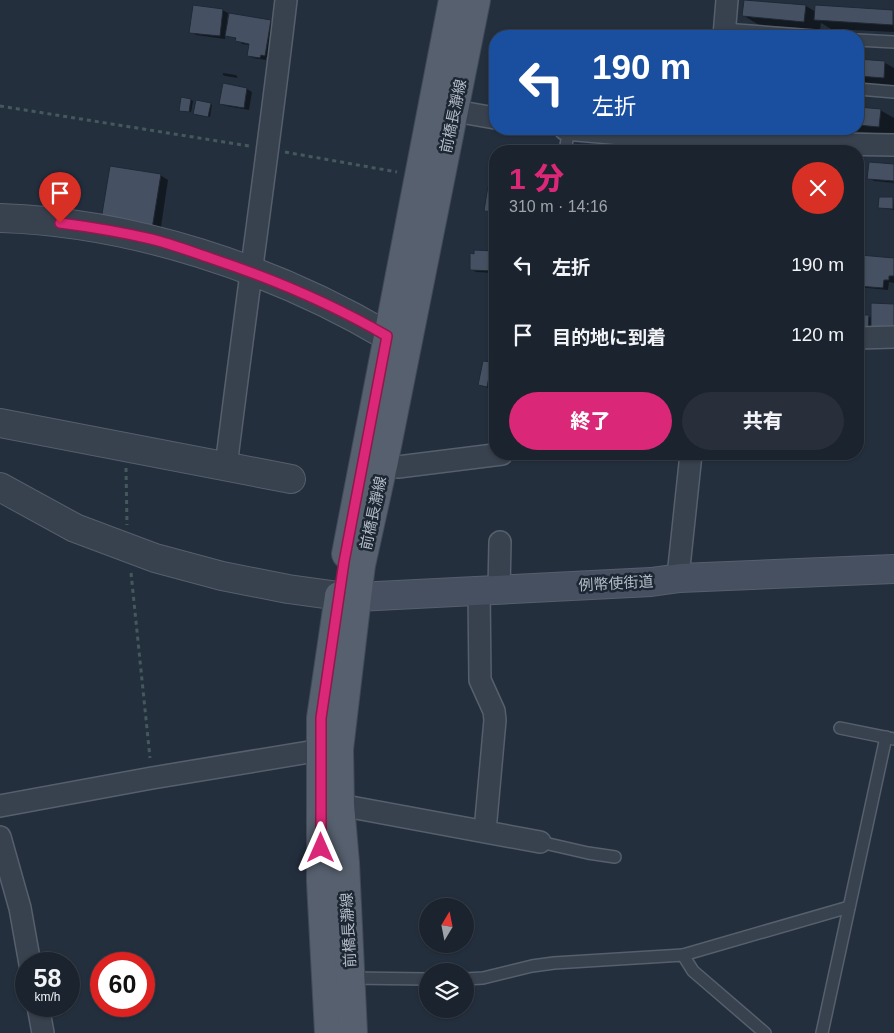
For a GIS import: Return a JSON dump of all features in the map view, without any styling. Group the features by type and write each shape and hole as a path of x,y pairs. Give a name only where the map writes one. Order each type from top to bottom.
{"main road":[{"name":"前橋長瀞線","path":"329,1033 321,882 321,718 348,597 387,336 420,176 453,0"},
{"name":"前橋長瀞線","path":"352,1033 345,863 340,805 339,749 348,597 361,565 384,461 476,0"},
{"name":"例幣使街道","path":"348,597 651,582 680,578 894,569"}],"street":[{"path":"226,467 286,0"},
{"path":"724,30 727,0"},
{"path":"455,112 489,117"},
{"path":"642,135 714,141 894,145"},
{"path":"0,218 60,223 153,240 250,271 307,295 387,336"},
{"path":"864,338 894,337"},
{"path":"0,423 291,479"},
{"path":"384,461 398,466 489,456"},
{"path":"680,578 679,567 691,460"},
{"path":"0,487 75,528 155,558 222,576 288,589 348,597"},
{"path":"485,831 495,720 494,711 480,680 489,590 500,542"},
{"path":"894,560 894,569"},
{"path":"0,806 321,750"},
{"path":"340,805 540,842"},
{"path":"0,837 20,908 28,952"},
{"path":"40,1017 43,1033"}],"lane":[{"path":"864,40 894,42"},
{"path":"864,90 894,92"},
{"path":"822,1033 849,907 890,738 840,728"},
{"path":"540,842 588,854 615,857"},
{"path":"474,978 547,964 683,955 849,907"},
{"path":"683,955 694,971 765,1033"},
{"path":"350,978 419,979"}],"path":[{"path":"0,106 268,149 420,176"},
{"path":"126,448 129,549 152,778"}],"building":[{"path":"744,0 806,5 804,22 742,16"},
{"path":"193,5 223,9 220,36 189,33"},
{"path":"815,5 893,10 893,25 814,20"},
{"path":"229,13 271,20 265,56 261,55 260,58 247,56 249,44 235,41 236,38 225,36"},
{"path":"864,59 885,61 884,78 864,76"},
{"path":"223,83 247,88 244,108 219,104"},
{"path":"181,97 191,99 189,112 179,111"},
{"path":"196,100 211,103 208,117 193,114"},
{"path":"864,108 881,109 879,127 864,126"},
{"path":"869,162 894,164 894,181 867,179"},
{"path":"110,166 161,174 152,229 138,227 139,222 101,220"},
{"path":"488,186 489,211 484,211"},
{"path":"879,197 893,197 893,209 878,208"},
{"path":"474,250 489,251 489,271 470,270 470,253 474,254"},
{"path":"864,255 894,258 894,276 889,276 889,280 884,280 883,288 864,286"},
{"path":"871,303 894,304 894,331 871,331"},
{"path":"864,315 869,315 868,332 864,332"},
{"path":"483,361 489,362 487,387 478,385"}],"route":[{"path":"60,223 103,229 153,240 250,271 307,295 387,336 344,562 321,718 321,848"}]}
